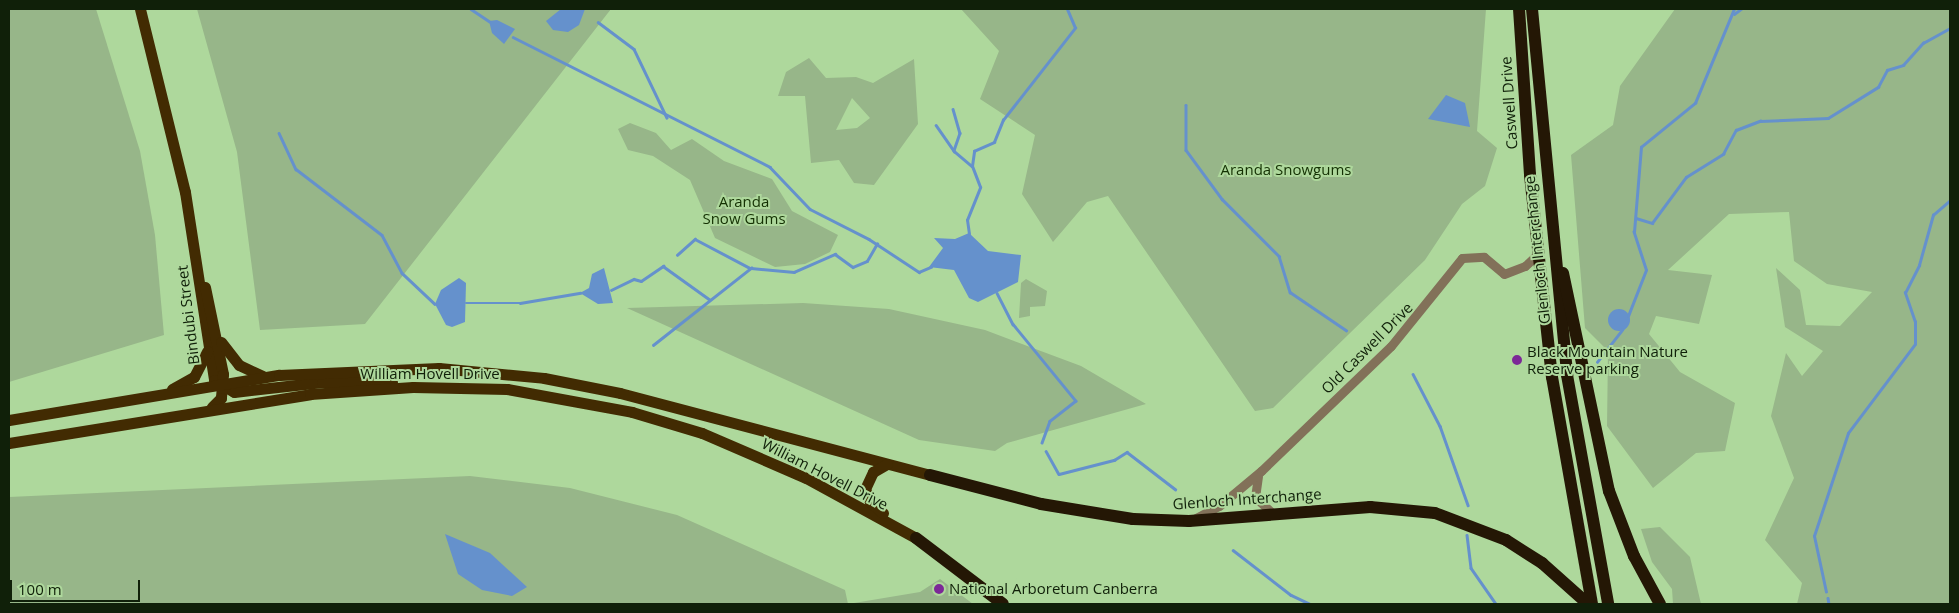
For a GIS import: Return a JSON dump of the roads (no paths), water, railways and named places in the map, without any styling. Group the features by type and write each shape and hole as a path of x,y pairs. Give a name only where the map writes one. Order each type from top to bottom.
{"highway":[{"name":"Caswell Drive","path":"1519,9 1538,254"},
{"name":"Glenloch Interchange","path":"1532,9 1543,144 1572,419 1608,604"},
{"path":"1543,144 1563,277 1599,454 1621,524 1660,604"},
{"name":"Glenloch Interchange","path":"1538,254 1558,417 1590,604"},
{"name":"Glenloch Interchange","path":"930,475 1000,494 1104,516 1189,521 1387,506 1450,517 1517,546 1590,604"},
{"path":"916,538 1003,604"}],"main road":[{"name":"Bindubi Street","path":"140,9 172,130 196,254 211,374 220,385"},
{"name":"Bindubi Street","path":"196,254 215,322 223,374 220,385"},
{"path":"215,322 229,356 250,373 266,376"},
{"path":"164,394 194,377 207,351"},
{"name":"William Hovell Drive","path":"9,420 266,376 408,367 537,377 620,394 887,464"},
{"path":"220,385 234,392 360,380 413,387"},
{"path":"212,407 221,398 220,385"},
{"name":"William Hovell Drive","path":"9,443 212,407 350,389 482,387 554,396 702,433 806,478 916,538"},
{"path":"887,464 871,474 866,495 916,538"},
{"name":"Glenloch Interchange","path":"887,464 930,475"}],"street":[{"name":"Old Caswell Drive","path":"1189,521 1219,506 1261,471 1401,336 1462,258 1484,257 1504,274 1525,266 1538,254"},
{"path":"1261,471 1254,484 1255,497 1265,511 1278,514"}],"water":[{"path":"561,9 585,9 579,25 568,32 553,30 546,21"},
{"path":"497,20 515,29 504,44 492,33 489,21"},
{"path":"1446,95 1465,103 1470,127 1428,119"},
{"path":"969,233 988,251 1021,255 1018,282 978,302 969,298 954,270 929,267 943,248 934,238 955,239"},
{"path":"604,268 613,303 598,304 580,293 589,288 592,274"},
{"path":"459,278 466,283 465,322 452,327 446,325 435,304 441,290"},
{"path":"1619,309 1627,312 1630,320 1627,328 1619,331 1611,328 1608,320 1611,312"},
{"path":"445,534 490,553 527,587 512,596 482,590 458,574"}],"waterway":[{"path":"471,9 489,21"},
{"path":"969,234 967,220 980,187 972,166 974,151 994,142 1003,120 1075,28 1067,9"},
{"path":"1628,316 1646,270 1634,232 1641,147 1695,103 1734,9"},
{"path":"1734,14 1741,9"},
{"path":"598,22 634,49 667,118"},
{"path":"1636,218 1652,223 1686,177 1723,154 1736,130 1760,121 1828,118 1878,87 1887,70 1903,65 1923,43 1950,28"},
{"path":"513,37 770,167 810,209 869,239 919,272 931,267"},
{"path":"1186,105 1186,150 1222,199 1279,256 1290,292 1346,330"},
{"path":"953,109 960,133 954,150"},
{"path":"936,125 954,151 972,166"},
{"path":"279,133 296,169 382,235 402,273 435,304"},
{"path":"1826,592 1814,536 1848,433 1915,344 1915,322 1905,293 1919,265 1933,215 1950,200"},
{"path":"677,255 695,239 750,268"},
{"path":"653,345 751,268 794,272 835,254 853,267 867,261 877,244"},
{"path":"611,290 634,279 641,281 663,266 709,299"},
{"path":"466,303 520,303 580,293"},
{"path":"997,293 1013,324 1076,401 1050,421 1042,443"},
{"path":"1597,362 1622,330"},
{"path":"1413,374 1440,426 1468,505"},
{"path":"1046,451 1059,474 1114,460 1127,452 1175,489"},
{"path":"1467,535 1471,568 1496,604"},
{"path":"1233,550 1291,595 1310,604"},
{"path":"1828,598 1829,604"}],"place":[{"name":"Black Mountain Nature Reserve parking","path":"1517,360"},
{"name":"National Arboretum Canberra","path":"939,589"}],"park label":[{"name":"Aranda Snowgums","path":"1286,170"},
{"name":"Aranda Snow Gums","path":"744,210"}]}
